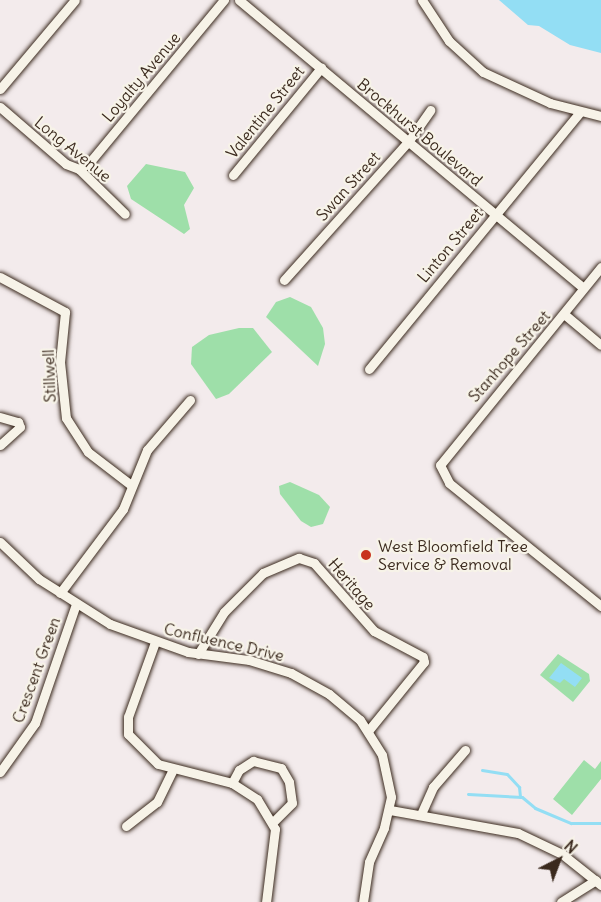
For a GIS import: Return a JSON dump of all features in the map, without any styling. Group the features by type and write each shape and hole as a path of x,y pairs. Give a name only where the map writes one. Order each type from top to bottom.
{"street":[{"path":"0,89 75,0"},
{"name":"Loyalty Avenue","path":"79,169 89,163 224,0"},
{"name":"Brockhurst Boulevard","path":"239,0 582,287"},
{"path":"422,0 449,41 483,72 579,113 601,116"},
{"name":"Valentine Street","path":"233,175 321,68"},
{"name":"Long Avenue","path":"0,107 66,164 79,169 125,214"},
{"name":"Swan Street","path":"284,280 408,142 430,110"},
{"name":"Linton Street","path":"369,369 579,113"},
{"name":"Stanhope Street","path":"601,267 582,287 564,314 440,465 449,483 601,606"},
{"name":"Stillwell","path":"0,277 65,312 60,362 66,418 88,452 131,485"},
{"path":"564,314 601,345"},
{"path":"60,593 123,509 147,450 190,400"},
{"path":"0,417 18,422 20,427 0,446"},
{"name":"Confluence Drive","path":"0,542 76,604 155,642 198,654 249,660 291,673 329,694 368,731 388,776 390,810"},
{"name":"Heritage","path":"198,654 224,612 263,573 299,558 314,563 374,632 423,657 419,669 368,731"},
{"name":"Crescent Green","path":"0,772 35,723 76,604"},
{"path":"155,642 128,717 128,734 151,759 172,771 232,783 257,799 273,822 276,847 266,902"},
{"path":"421,814 428,795 465,750"},
{"path":"232,783 239,770 253,761 281,768 289,782 292,802 273,822"},
{"path":"126,826 157,802 172,771"},
{"path":"363,902 369,862 390,810 518,833 562,854 599,882 561,902"}],"green space":[{"path":"146,164 185,172 194,188 184,205 190,229 184,234 131,199 127,186"},
{"path":"290,297 311,307 323,328 325,344 318,366 266,317 276,302"},
{"path":"239,328 253,328 272,352 229,394 216,399 191,364 192,347 209,335"},
{"path":"290,482 319,495 330,507 323,524 311,527 301,521 280,494 279,486"},
{"path":"558,654 589,674 590,681 573,702 540,675"},
{"path":"584,760 595,769 601,761 601,779 572,815 553,799"}],"water":[{"path":"499,0 601,0 601,53 570,45 539,26 528,25"},
{"path":"561,663 582,678 575,687 564,679 560,683 549,678"}],"waterway":[{"path":"482,770 507,774 519,787 520,797"},
{"path":"468,794 522,797 535,808 571,823 601,823"}],"place":[{"name":"West Bloomfield Tree Service & Removal","path":"366,555"}]}
